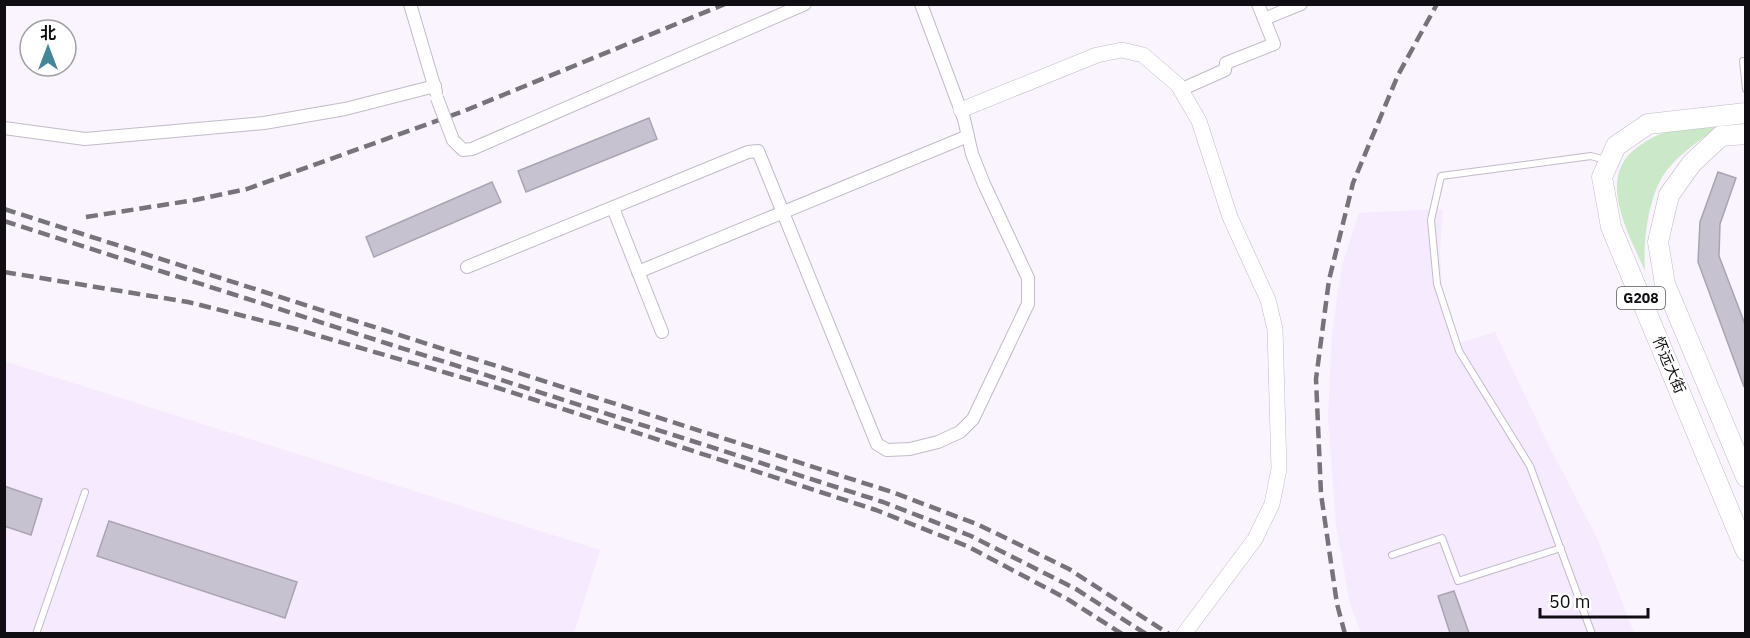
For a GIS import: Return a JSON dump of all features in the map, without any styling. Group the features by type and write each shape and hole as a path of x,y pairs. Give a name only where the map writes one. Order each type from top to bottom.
{"highway":[{"name":"怀远大街","path":"1746,113 1648,124 1616,146 1602,177 1611,227 1746,551"},
{"name":"怀远大街","path":"1746,134 1721,136 1692,163 1669,195 1658,242 1665,284 1746,477"}],"street":[{"path":"410,4 453,140 463,150 472,149 805,4"},
{"path":"467,267 748,152 758,152 877,444 887,450 910,449 938,442 960,432 973,419 1028,304 1028,278 972,154 961,110 921,4"},
{"path":"1180,90 1225,70 1226,63 1274,44 1258,4"},
{"path":"1264,19 1301,4"},
{"path":"961,110 1097,55 1122,50 1143,55 1178,85 1199,122 1230,217 1268,300 1275,329 1279,469 1272,504 1255,539 1184,633"},
{"path":"4,128 85,139 264,123 436,92"},
{"path":"638,272 968,136"},
{"path":"613,208 662,332"}],"lane":[{"path":"1743,61 1746,89"},
{"path":"1592,633 1530,466 1459,351 1437,284 1431,220 1441,176 1591,156 1610,161"},
{"path":"36,633 85,492"},
{"path":"1392,555 1442,538 1458,581 1561,548"}],"shaded area":[{"path":"1443,209 1440,251 1442,289 1460,343 1495,332 1547,442 1598,540 1634,633 1361,633 1350,604 1336,526 1328,417 1332,332 1342,265 1359,213"},
{"path":"4,361 600,550 574,633 5,633"}],"green space":[{"path":"1718,127 1691,146 1661,179 1648,218 1645,271 1619,206 1617,189 1619,173 1626,158 1643,143 1663,133 1683,129"}],"building":[{"path":"649,118 657,139 526,192 518,171"},
{"path":"1718,172 1736,178 1720,224 1719,256 1746,327 1744,387 1698,262 1700,222"},
{"path":"492,182 501,202 374,257 366,237"},
{"path":"4,486 42,499 31,535 4,526"},
{"path":"109,521 297,582 285,618 97,556"},
{"path":"1454,591 1469,633 1450,633 1438,596"}],"railway":[{"path":"86,217 195,200 247,189 464,111 725,4"},
{"path":"1345,634 1337,604 1321,494 1316,379 1329,280 1353,183 1398,75 1437,4"},
{"path":"4,209 892,492 979,525 1069,569 1169,634"},
{"path":"4,221 883,502 971,536 1076,589 1146,634"},
{"path":"4,272 188,302 292,328 495,387 876,510 967,546 1069,600 1122,634"}]}
